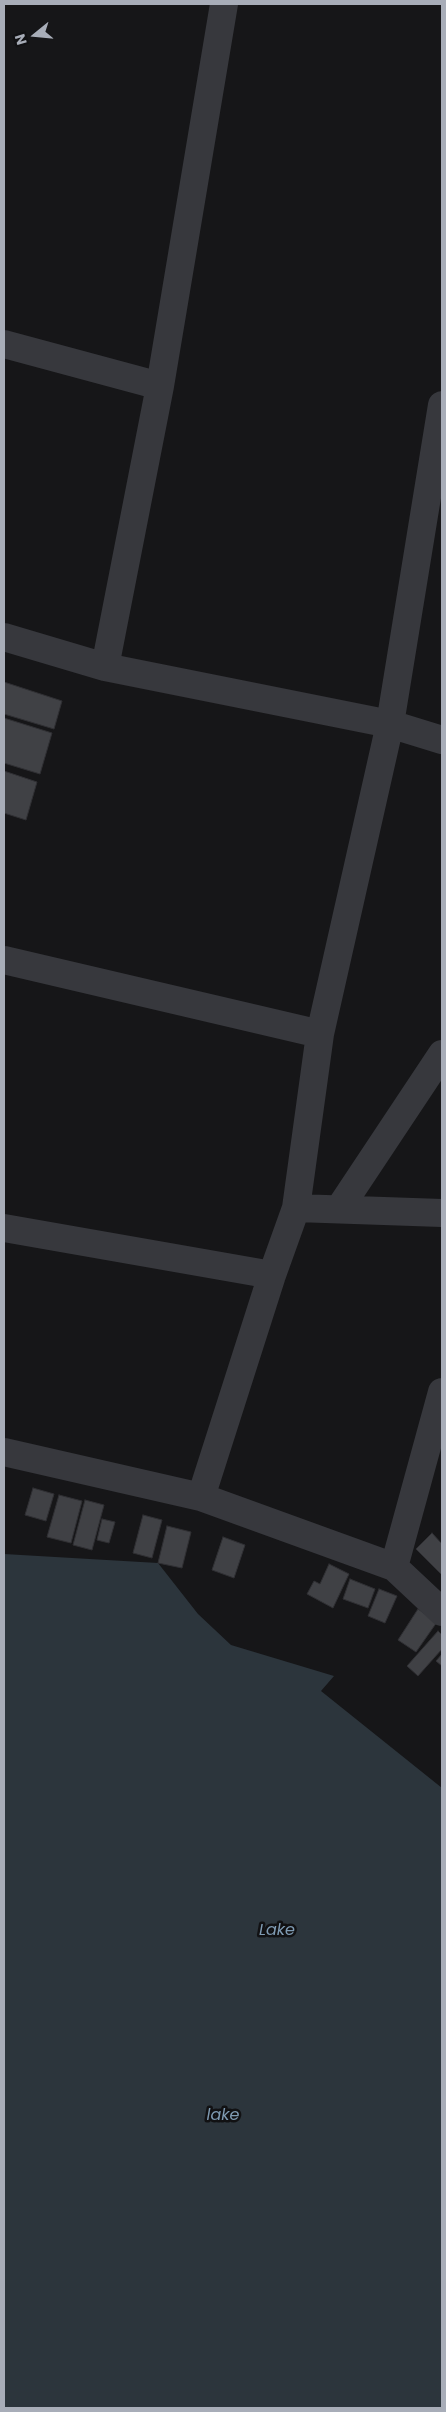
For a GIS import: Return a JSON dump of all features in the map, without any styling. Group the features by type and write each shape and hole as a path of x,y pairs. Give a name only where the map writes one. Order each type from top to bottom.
{"street":[{"path":"105,667 160,386 224,4"},
{"path":"4,344 160,386"},
{"path":"201,1497 272,1275 296,1208 320,1034 390,724 442,405"},
{"path":"4,638 105,667 390,724 442,740"},
{"path":"4,960 320,1034"},
{"path":"339,1209 442,1054"},
{"path":"296,1208 442,1212"},
{"path":"4,1228 272,1275"},
{"path":"394,1567 442,1392"},
{"path":"4,1452 201,1497 394,1567 442,1612"}],"water":[{"name":"lake","path":"4,1554 158,1563 198,1614 231,1645 334,1676 321,1691 442,1788 442,2408 4,2408"}],"building":[{"path":"4,682 62,701 54,729 4,714"},
{"path":"4,718 52,733 40,774 4,763"},
{"path":"4,771 37,782 26,820 4,813"},
{"path":"33,1488 54,1494 46,1521 25,1515"},
{"path":"59,1495 82,1501 71,1543 47,1537"},
{"path":"85,1500 104,1505 92,1550 73,1545"},
{"path":"143,1515 162,1520 152,1558 133,1553"},
{"path":"102,1519 115,1522 109,1543 97,1540"},
{"path":"167,1526 191,1532 182,1568 158,1563"},
{"path":"432,1533 442,1544 442,1575 416,1549"},
{"path":"223,1537 245,1545 234,1578 212,1570"},
{"path":"329,1564 349,1574 333,1608 307,1594 314,1581 320,1584"},
{"path":"350,1579 375,1589 368,1608 343,1599"},
{"path":"379,1589 397,1596 385,1623 368,1616"},
{"path":"418,1609 437,1622 416,1652 398,1640"},
{"path":"438,1631 442,1635 442,1649 418,1676 407,1666"},
{"path":"442,1654 442,1666 436,1661"}],"water label":[{"name":"Lake","path":"277,1931"}]}
